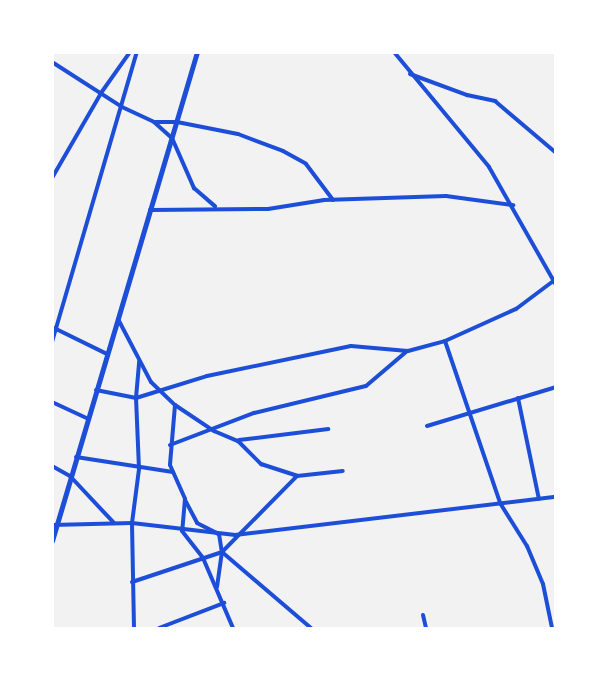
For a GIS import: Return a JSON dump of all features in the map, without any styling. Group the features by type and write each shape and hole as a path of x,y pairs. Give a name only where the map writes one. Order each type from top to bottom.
{"street":[{"path":"52,178 101,93 130,52"},
{"path":"52,342 54,328 137,52"},
{"path":"52,541 60,524 70,476 197,52"},
{"path":"96,390 136,398 207,376 351,346 408,351 445,341 516,309 555,282 513,205 489,167 409,74 394,52"},
{"path":"52,62 122,107 154,122 172,138 194,188 216,207"},
{"path":"409,74 495,101 555,153"},
{"path":"154,122 177,122 238,134 283,151 306,164 333,200"},
{"path":"150,210 216,207 268,209 333,200 446,196 513,205"},
{"path":"117,319 139,361 160,392 174,405 214,431 238,441 261,464 297,476 343,471"},
{"path":"54,328 107,354"},
{"path":"445,341 500,503 531,555 543,584 552,628"},
{"path":"170,445 214,431 254,413 366,386 408,351"},
{"path":"134,628 131,582 132,523 139,469 136,398 139,361"},
{"path":"427,426 555,387"},
{"path":"518,398 539,499"},
{"path":"52,402 87,418"},
{"path":"174,405 170,445 173,472 197,523 219,534"},
{"path":"238,441 328,429"},
{"path":"76,457 139,469 173,472"},
{"path":"52,466 70,476 114,523"},
{"path":"131,582 222,552 235,535 297,476"},
{"path":"52,525 132,523 182,531 235,535 555,497"},
{"path":"184,499 182,531 203,558 233,628"},
{"path":"217,589 222,552 219,534"},
{"path":"222,552 311,628"},
{"path":"159,628 224,603"},
{"path":"423,615 426,628"}]}
